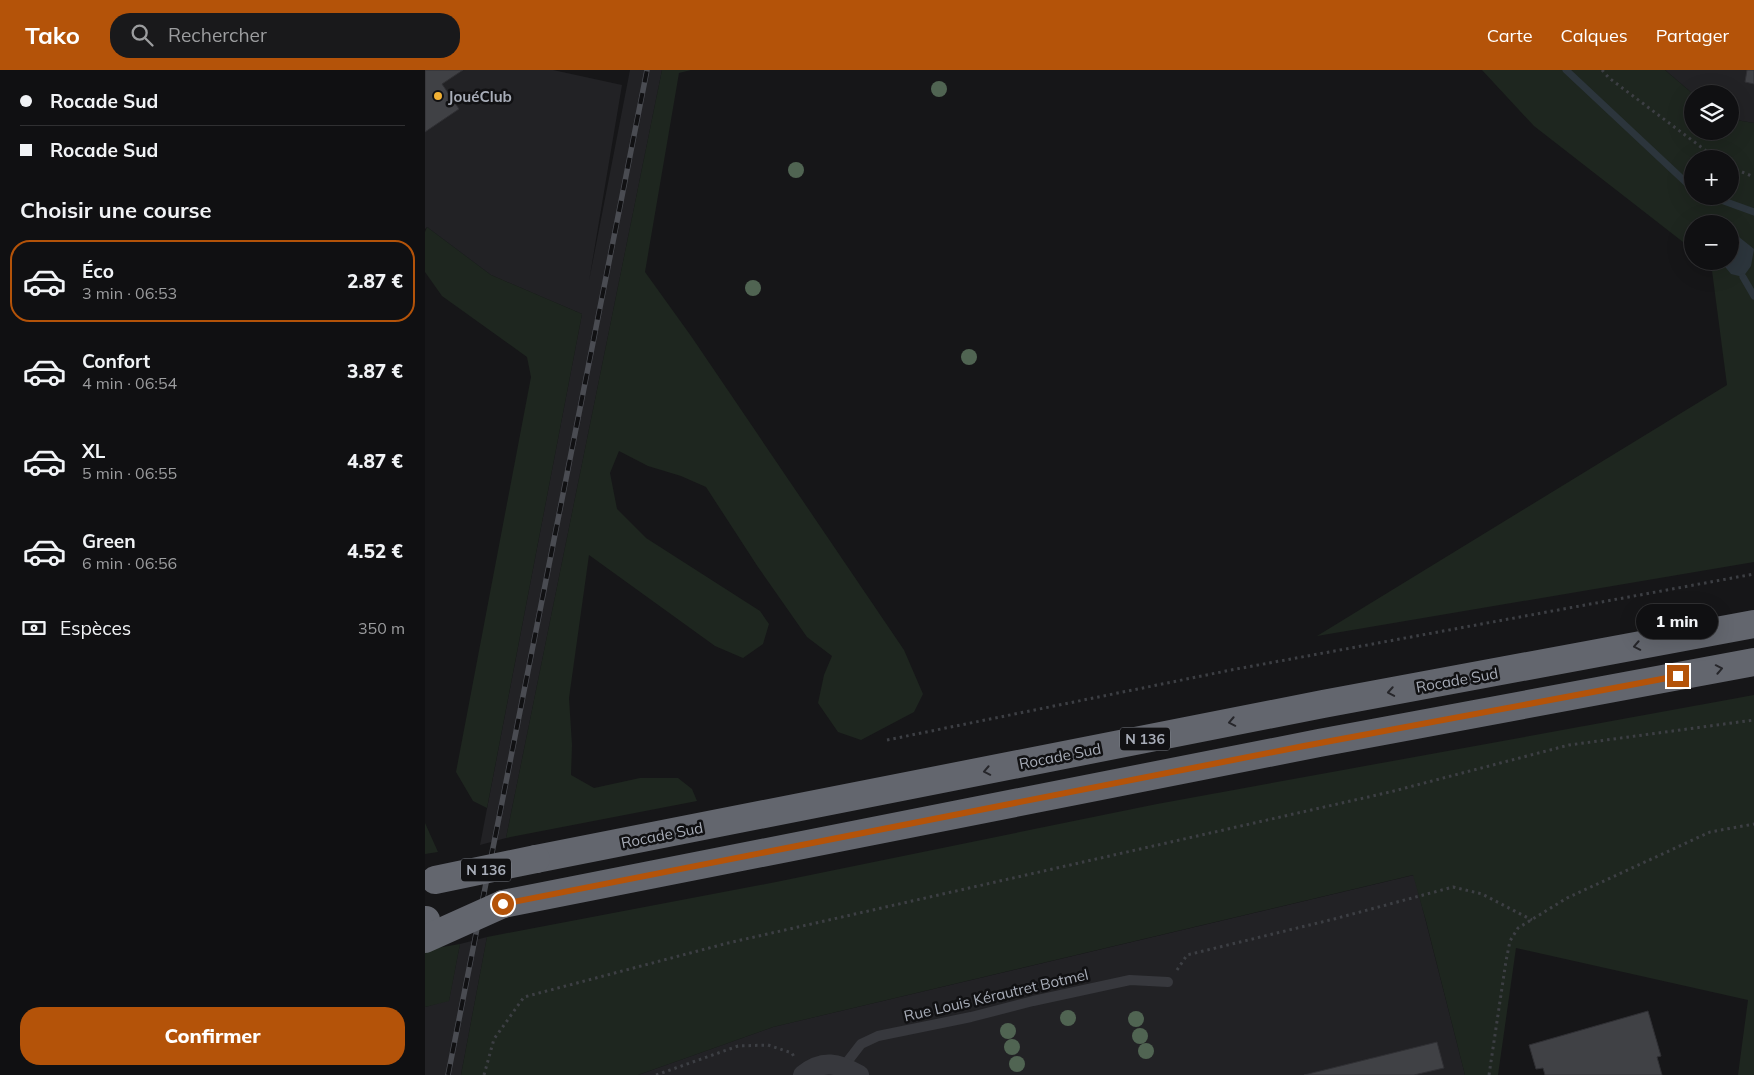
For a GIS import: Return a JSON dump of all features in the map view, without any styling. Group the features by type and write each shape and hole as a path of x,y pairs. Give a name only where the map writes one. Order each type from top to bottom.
{"highway":[{"name":"Rocade Sud","path":"430,881 1314,706 1754,624"},
{"name":"N 136","path":"425,926 516,902 1311,744 1754,662"}],"street":[{"path":"803,1074 816,1067 830,1064 851,1071"}],"lane":[{"name":"Rue Louis Kérautret Botmel","path":"851,1071 861,1044 878,1036 971,1017 1033,1001 1130,980 1168,982"}],"path":[{"path":"1601,70 1705,150"},
{"path":"1739,170 1754,176"},
{"path":"887,740 1231,670 1754,574"},
{"path":"485,1075 494,1039 524,997 728,943 1390,792 1569,745 1754,720"},
{"path":"1489,1075 1510,942 1518,928 1567,898 1710,832 1754,824"},
{"path":"1168,982 1187,955 1334,919 1453,887 1482,894 1532,920"},
{"path":"656,1075 738,1046 768,1045 791,1053 803,1074"}],"shaded area":[{"path":"425,70 553,70 622,85 589,281 630,70 662,70 506,838 480,845 582,314 491,275 427,227 425,229"},
{"path":"662,70 691,70 679,73 645,272 691,336 904,650 923,694 914,712 861,740 838,732 818,703 824,675 832,656 807,637 758,567 706,487 681,476 648,466 619,451 610,473 617,509 646,538 760,611 769,624 763,644 743,658 715,646 589,555 569,698 572,745 571,775 594,788 640,778 678,778 692,789 697,801 506,838"},
{"path":"1482,70 1665,70 1684,86 1684,140 1739,140 1739,120 1754,123 1754,562 1317,636 1727,385 1712,270 1739,270 1739,215 1684,215 1684,243 1534,126"},
{"path":"1665,70 1754,70 1754,123 1739,120 1739,85 1684,86"},
{"path":"427,227 491,275 582,314 487,808 473,801 456,772 531,377 527,357 442,296 425,272 425,232"},
{"path":"1739,237 1754,249 1751,266 1743,277 1731,274 1728,270 1739,270"},
{"path":"1754,695 1754,1075 1738,1075 1748,1000 1516,948 1498,1075 1465,1075 1413,875 773,1027 638,1075 461,1075 487,937 776,882 1157,804"},
{"path":"425,823 438,852 425,854"},
{"path":"1414,875 1465,1075 638,1075 773,1027"},
{"path":"487,937 461,1075 425,1075 425,1007 449,1000 460,944"},
{"path":"460,944 449,1001 425,1007 425,950"}],"building":[{"name":"JouéClub","path":"425,70 463,70 442,84 459,109 425,132"},
{"path":"1747,70 1754,70 1754,84 1745,82"},
{"path":"1648,1011 1661,1056 1657,1057 1662,1075 1545,1075 1543,1068 1536,1069 1529,1045"},
{"path":"1437,1042 1444,1068 1414,1075 1304,1075"}],"waterway":[{"path":"1566,70 1684,181"},
{"path":"1735,205 1754,212"},
{"path":"1743,277 1754,296"}],"railway":[{"path":"448,1075 647,70"}],"place":[{"name":"JouéClub","path":"438,96"}],"route":[{"path":"503,904 1304,746 1678,676"}]}
